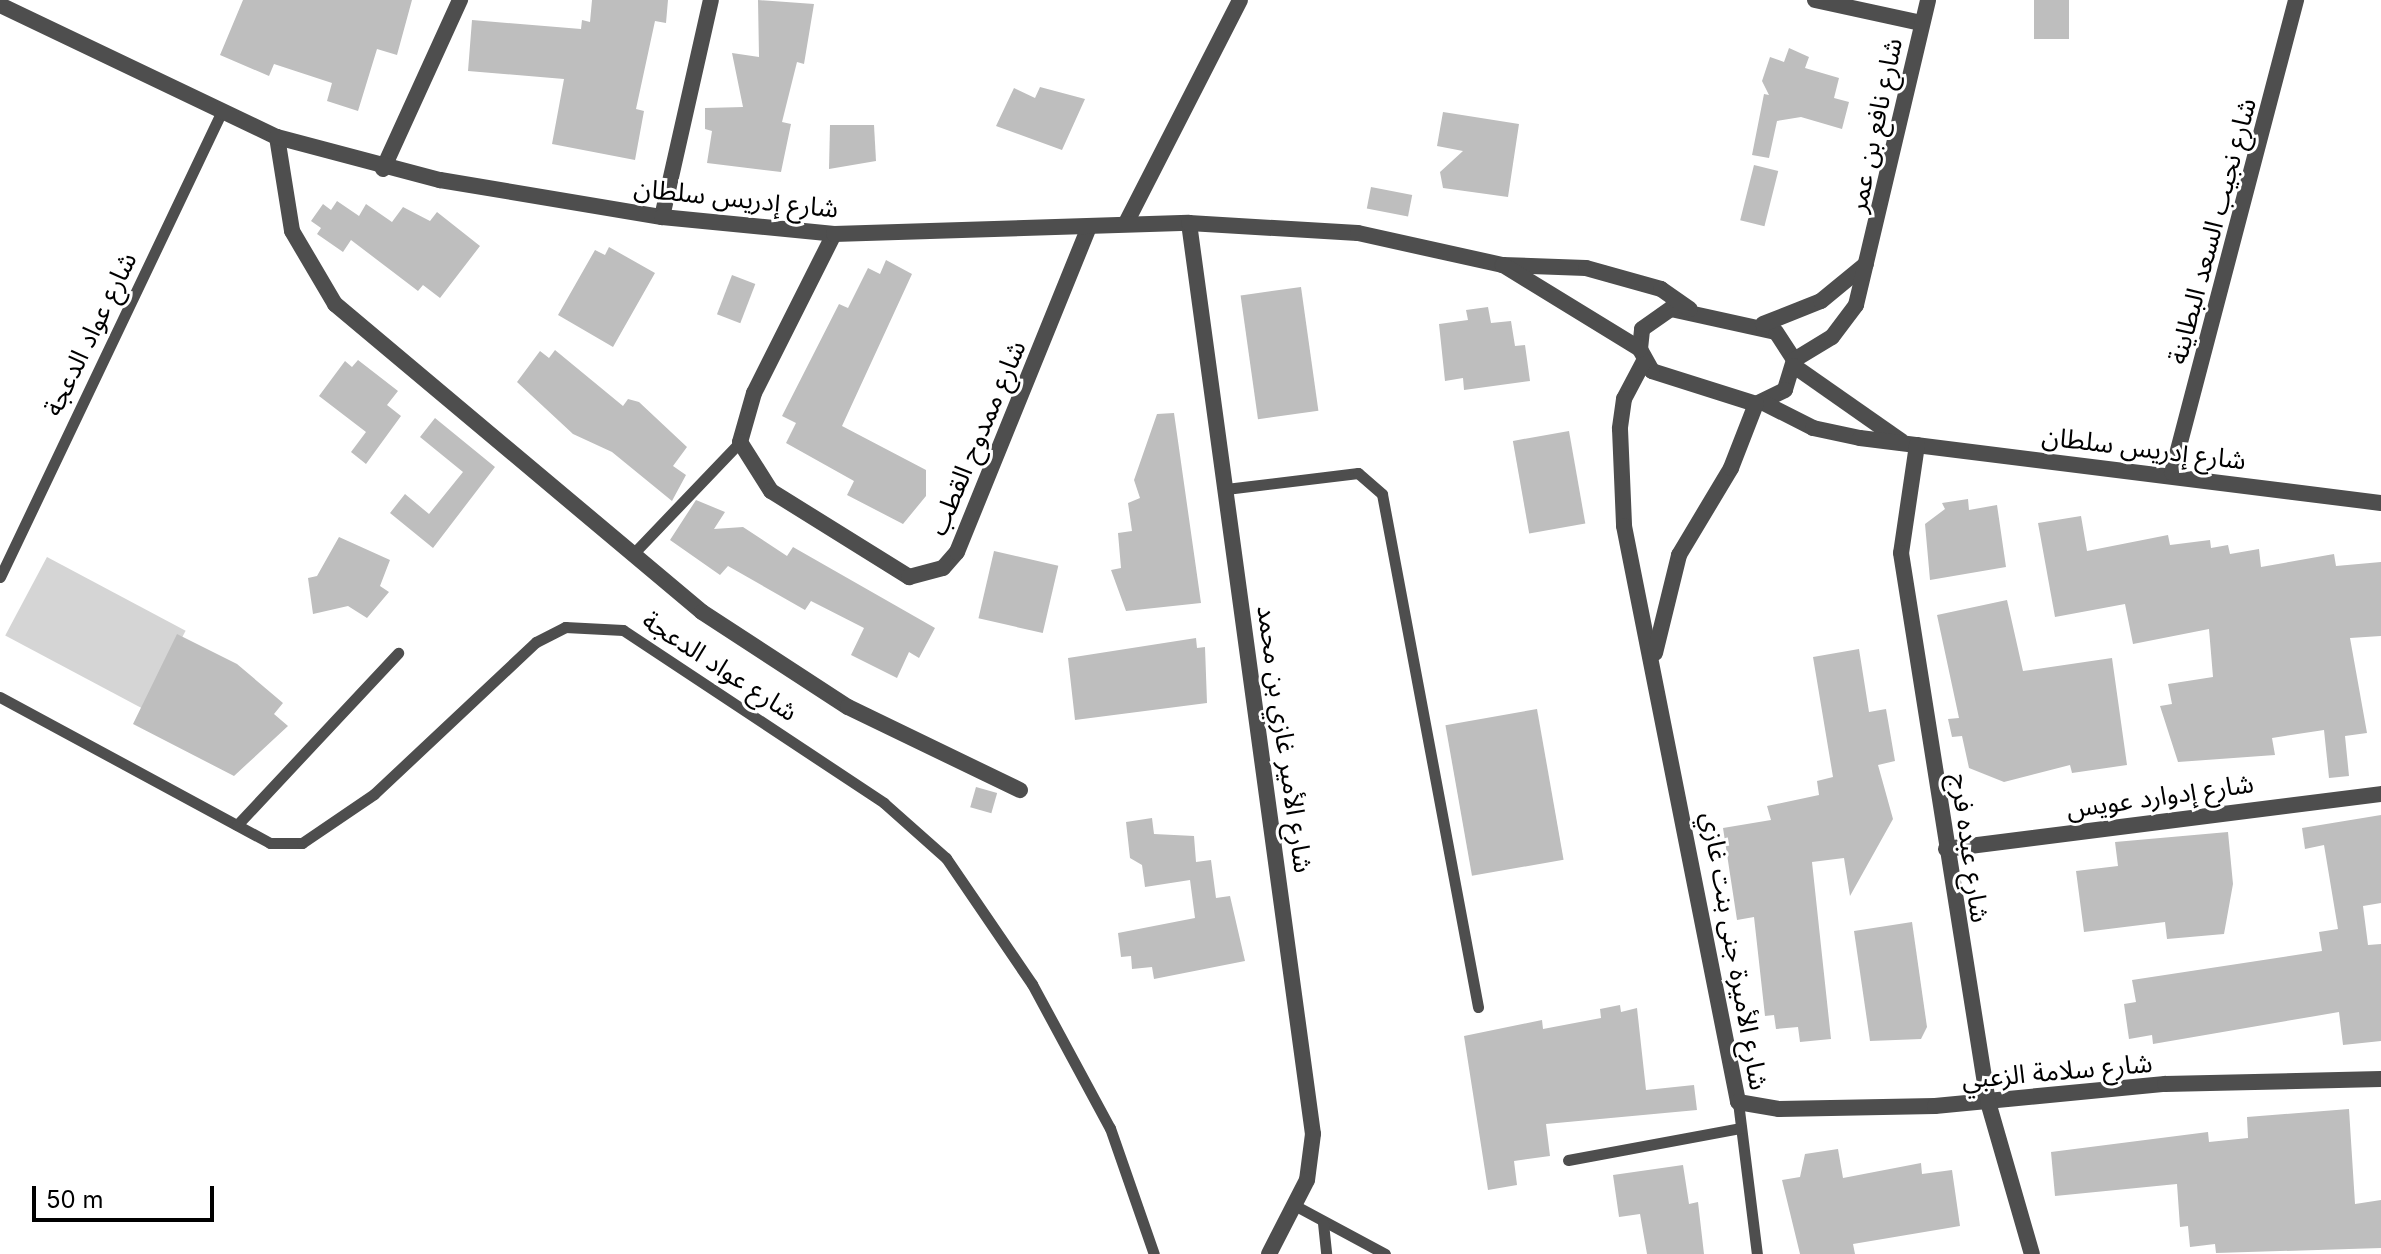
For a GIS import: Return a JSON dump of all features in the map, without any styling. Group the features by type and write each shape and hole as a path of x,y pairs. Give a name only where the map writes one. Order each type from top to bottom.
{"street":[{"path":"383,169 460,0"},
{"path":"662,217 711,0"},
{"path":"1126,223 1240,0"},
{"path":"1815,0 1921,23"},
{"name":"شارع نافع بن عمر","path":"1794,363 1844,324 1870,260 1928,0"},
{"name":"شارع نجيب السعد البطاينة","path":"2172,473 2296,0"},
{"name":"شارع إدريس سلطان","path":"0,5 277,137 383,169 662,217 834,234 1089,227 1126,223 1189,223 1358,233 1502,265 1612,274 1661,289 1690,309"},
{"name":"شارع عواد الدعجة","path":"277,137 292,231 335,304 702,612 848,707 1020,790"},
{"name":"شارع الأمير غازي بن محمد","path":"1189,223 1313,1134 1296,1206 1269,1254"},
{"name":"شارع ممدوح القطب","path":"740,442 771,491 837,539 909,577 943,568 957,552 1089,227"},
{"path":"740,442 742,419 834,234"},
{"path":"1690,309 1763,324 1821,301 1870,260"},
{"name":"شارع إدريس سلطان","path":"1502,265 1642,355 1677,382 1760,404 1813,428 2381,503"},
{"name":"شارع الأميرة جنى بنت غازي","path":"1690,309 1652,316 1642,355 1624,399 1620,475 1738,1102"},
{"name":"شارع إدريس سلطان","path":"1763,324 1783,336 1794,363 1909,443"},
{"path":"1760,404 1785,390 1794,363"},
{"name":"شارع الأميرة جنى بنت غازي","path":"1654,659 1679,555 1731,468 1760,404"},
{"name":"شارع عبده فرج","path":"1909,443 1901,553 1988,1102 2032,1254"},
{"name":"شارع إدوارد عويس","path":"1946,849 2381,794"},
{"name":"شارع سلامة الزعبي","path":"1738,1102 1779,1109 1988,1102 2165,1084 2381,1079"}],"lane":[{"name":"شارع عواد الدعجة","path":"0,577 222,111"},
{"path":"632,555 740,442"},
{"path":"1226,489 1358,473 1382,494 1478,1007"},
{"name":"شارع عواد الدعجة","path":"0,697 270,843 302,843 336,827 536,642 565,627 623,630 884,803 946,858 1032,984 1110,1128 1154,1254"},
{"path":"237,825 398,653"},
{"name":"شارع الأميرة جنى بنت غازي","path":"1738,1102 1757,1254"},
{"path":"1568,1160 1741,1128"},
{"path":"1296,1206 1385,1254"},
{"path":"1323,1223 1326,1254"}],"shaded area":[{"path":"47,557 186,631 144,709 5,636"}],"building":[{"path":"243,0 412,0 397,55 377,49 358,111 327,101 332,83 274,64 269,76 220,55"},
{"path":"592,0 668,0 666,23 655,21 636,109 644,111 635,160 552,144 564,79 468,71 472,20 581,29 582,20 590,22"},
{"path":"758,0 814,4 804,64 797,62 782,122 791,124 781,172 707,163 712,131 705,129 705,108 743,107 732,53 759,57"},
{"path":"2034,0 2069,0 2069,39 2034,39"},
{"path":"1789,48 1809,57 1805,68 1839,78 1834,98 1849,102 1842,129 1801,117 1777,121 1769,158 1752,155 1764,94 1769,95 1762,81 1770,57 1784,62"},
{"path":"1040,87 1085,99 1062,150 996,126 1014,88 1035,98"},
{"path":"1443,112 1519,124 1508,197 1443,188 1440,172 1463,151 1437,146"},
{"path":"830,125 874,125 876,161 829,169"},
{"path":"1754,165 1778,171 1764,226 1740,220"},
{"path":"1371,187 1412,195 1408,217 1367,209"},
{"path":"337,201 359,216 366,204 392,222 403,207 430,221 437,212 480,246 440,298 423,285 418,291 351,240 343,252 317,234 321,228 311,221 323,204 331,210"},
{"path":"609,247 655,273 613,347 558,315 595,250 605,255"},
{"path":"886,260 912,274 842,426 926,470 926,496 903,524 847,495 854,481 786,443 796,423 782,416 839,304 848,308 868,268 880,274"},
{"path":"732,275 755,284 740,323 717,314"},
{"path":"1301,287 1318,411 1258,419 1241,295"},
{"path":"1488,307 1491,323 1511,321 1515,346 1525,345 1530,381 1464,390 1463,378 1445,381 1439,324 1468,320 1466,310"},
{"path":"555,350 623,406 628,399 639,402 687,447 673,466 686,475 672,501 612,452 573,434 517,382 540,351 549,358"},
{"path":"358,360 398,391 387,405 401,416 366,464 351,452 366,432 319,396 345,361 352,367"},
{"path":"1174,413 1201,603 1126,611 1111,570 1121,568 1118,533 1132,531 1128,503 1140,498 1134,480 1157,414"},
{"path":"435,418 495,467 433,548 390,513 405,494 429,514 463,472 420,437"},
{"path":"1569,431 1585,524 1529,533 1513,441"},
{"path":"1968,499 1969,510 1997,505 2006,567 1930,580 1925,524 1945,509 1942,503"},
{"path":"696,500 725,512 714,529 743,527 787,556 793,547 935,628 919,658 909,652 897,678 851,655 864,628 811,601 805,610 728,566 720,575 670,540"},
{"path":"2081,516 2087,551 2168,535 2170,545 2210,540 2211,548 2228,545 2230,554 2259,549 2261,567 2334,554 2336,566 2381,562 2381,636 2350,638 2367,733 2345,736 2349,776 2329,778 2324,730 2272,738 2275,755 2178,762 2160,706 2172,704 2168,684 2213,677 2209,629 2133,644 2125,604 2055,617 2038,523"},
{"path":"339,537 390,560 380,586 389,592 367,618 348,606 313,614 308,578 317,576"},
{"path":"994,551 1058,566 1043,633 978,618"},
{"path":"2007,600 2023,671 2112,658 2127,765 2072,773 2070,765 2004,782 1969,768 1962,736 1952,737 1948,719 1959,718 1937,615"},
{"path":"177,634 237,664 283,703 274,714 288,726 234,776 133,724"},
{"path":"1196,638 1197,648 1205,647 1207,703 1075,720 1068,658"},
{"path":"1859,649 1869,712 1886,709 1895,761 1878,765 1893,819 1850,896 1844,858 1812,862 1831,1039 1800,1042 1798,1027 1776,1029 1774,1015 1765,1016 1754,917 1737,920 1723,828 1771,820 1767,806 1819,795 1817,781 1833,777 1813,657"},
{"path":"1537,709 1564,860 1472,876 1445,725"},
{"path":"976,787 997,793 991,813 970,807"},
{"path":"2381,815 2381,903 2363,906 2368,945 2381,944 2381,1041 2343,1045 2339,1012 2153,1044 2152,1035 2129,1039 2124,1004 2136,1002 2132,980 2322,951 2319,932 2338,929 2324,845 2305,849 2302,828"},
{"path":"1152,818 1154,834 1194,836 1196,862 1211,860 1216,898 1230,896 1245,961 1154,979 1152,967 1132,969 1131,956 1121,957 1118,933 1195,918 1190,880 1145,887 1142,865 1130,858 1126,822"},
{"path":"2228,832 2233,884 2224,934 2167,939 2165,922 2084,932 2076,871 2118,866 2115,842"},
{"path":"1912,922 1927,1027 1921,1039 1870,1041 1854,931"},
{"path":"1620,1005 1621,1012 1637,1008 1646,1090 1694,1085 1697,1110 1546,1124 1550,1156 1514,1161 1517,1185 1488,1190 1464,1036 1542,1020 1543,1029 1601,1018 1600,1009"},
{"path":"2349,1109 2355,1204 2381,1200 2381,1248 2216,1253 2215,1244 2190,1247 2188,1226 2180,1227 2177,1184 2055,1196 2051,1152 2208,1132 2209,1142 2248,1138 2247,1117"},
{"path":"1838,1149 1843,1178 1921,1163 1922,1174 1952,1170 1960,1226 1853,1244 1855,1254 1800,1254 1782,1180 1800,1177 1805,1154"},
{"path":"1683,1165 1689,1204 1698,1202 1704,1254 1647,1254 1640,1214 1619,1217 1613,1175"}]}
